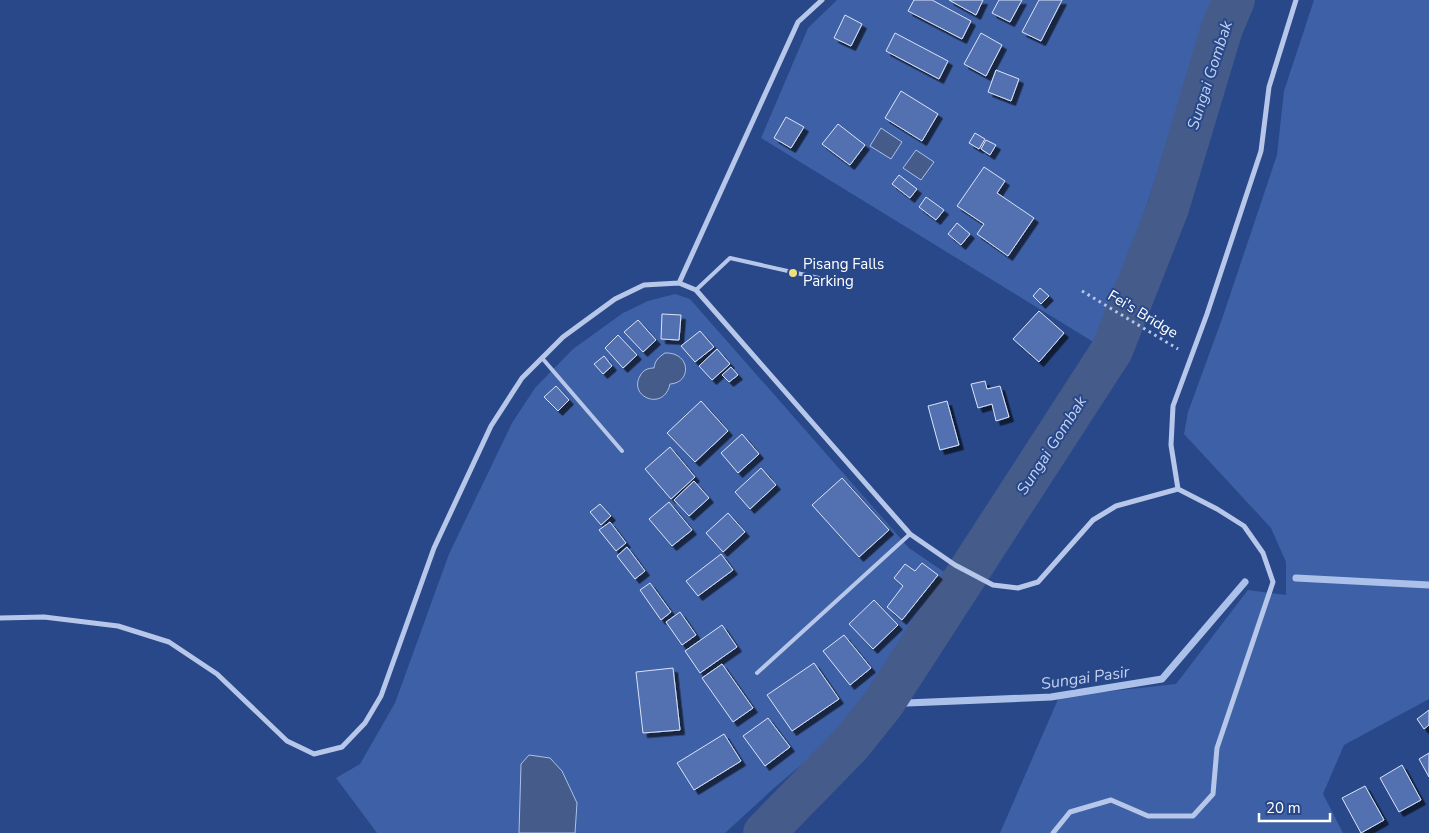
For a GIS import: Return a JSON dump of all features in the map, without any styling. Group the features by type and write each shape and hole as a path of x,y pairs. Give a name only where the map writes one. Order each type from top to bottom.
{"street":[{"path":"679,283 798,22 822,0"},
{"path":"1178,489 1171,445 1173,406 1261,151 1269,87 1296,0"},
{"path":"0,618 44,617 118,626 169,642 217,674 287,741 314,754 342,747 365,723 381,696 434,548 491,426 522,378 563,337 615,299 644,285 679,283 696,290 910,534 954,566 993,585 1018,588 1038,582 1093,520 1116,506 1178,489 1217,509 1244,526 1263,553 1273,582 1217,748 1213,794 1193,816 1148,816 1111,800 1070,812 1053,833"}],"lane":[{"path":"696,290 730,258 820,278"},
{"path":"542,358 622,451"},
{"path":"757,672 910,534"}],"path":[{"name":"Fei's Bridge","path":"1082,291 1191,357"}],"shaded area":[{"path":"837,0 1217,0 1207,23 1139,228 1095,343 761,138 808,28"},
{"path":"1314,0 1429,0 1429,699 1344,745 1323,794 1343,833 1000,833 1059,697 1176,684 1248,590 1286,595 1286,562 1271,528 1184,434 1188,412 1222,319 1277,155 1284,91"},
{"path":"881,128 902,142 891,159 870,146"},
{"path":"916,150 934,162 921,180 903,168"},
{"path":"675,294 690,299 909,548 947,574 871,694 839,733 774,788 725,833 377,833 336,778 360,764 395,703 449,554 512,423 535,388 573,349 623,313 648,301"},
{"path":"665,353 680,357 686,368 685,373 682,379 670,384 666,393 661,398 648,398 639,390 640,376 646,370 654,368 655,363"},
{"path":"529,755 550,758 562,771 577,803 575,833 519,833 521,764"}],"building":[{"path":"914,0 932,0 971,21 962,39 908,11"},
{"path":"949,0 983,0 976,15"},
{"path":"999,0 1022,0 1010,22 992,13"},
{"path":"1039,0 1062,0 1041,41 1022,32"},
{"path":"845,15 862,24 851,46 834,38"},
{"path":"895,33 948,61 939,79 886,51"},
{"path":"981,33 1002,45 986,76 964,64"},
{"path":"996,70 1019,79 1011,101 988,92"},
{"path":"901,91 938,114 922,141 885,118"},
{"path":"786,117 804,127 791,148 774,138"},
{"path":"838,124 865,145 850,165 822,144"},
{"path":"975,133 985,139 979,149 969,143"},
{"path":"986,140 996,145 990,155 981,149"},
{"path":"984,167 1005,181 997,193 1034,218 1008,256 977,234 984,224 957,206"},
{"path":"899,175 917,189 910,198 892,184"},
{"path":"926,197 944,210 936,220 919,207"},
{"path":"957,223 970,234 961,245 948,234"},
{"path":"1040,288 1049,296 1041,304 1033,296"},
{"path":"1039,311 1064,333 1039,362 1013,339"},
{"path":"662,314 681,315 679,340 661,339"},
{"path":"638,320 656,340 643,352 624,332"},
{"path":"700,331 714,347 695,362 681,346"},
{"path":"618,335 637,355 623,368 605,348"},
{"path":"717,349 730,364 712,380 699,366"},
{"path":"604,356 612,366 603,374 594,364"},
{"path":"731,367 738,375 729,382 722,375"},
{"path":"985,381 987,389 1000,386 1009,417 996,421 992,404 978,408 971,384"},
{"path":"556,386 569,400 558,411 544,397"},
{"path":"701,401 728,431 695,462 667,433"},
{"path":"947,401 959,445 940,450 928,406"},
{"path":"742,434 759,454 738,473 721,453"},
{"path":"670,447 695,477 671,499 645,469"},
{"path":"761,468 776,485 750,509 735,492"},
{"path":"842,478 889,530 859,557 812,505"},
{"path":"694,481 709,498 689,516 674,500"},
{"path":"669,502 692,530 672,546 649,519"},
{"path":"600,504 611,516 601,525 590,512"},
{"path":"728,513 745,532 723,552 706,533"},
{"path":"610,522 626,543 616,551 599,530"},
{"path":"627,547 645,571 635,579 617,556"},
{"path":"721,554 733,570 698,596 686,581"},
{"path":"922,563 938,575 902,620 887,607 903,586 894,578 905,564 915,571"},
{"path":"650,583 671,612 661,620 640,590"},
{"path":"874,600 898,625 873,649 849,624"},
{"path":"680,612 696,635 682,645 666,622"},
{"path":"722,625 737,647 700,673 685,651"},
{"path":"844,635 871,668 850,685 823,651"},
{"path":"814,663 839,699 792,731 767,695"},
{"path":"722,664 753,708 733,722 702,678"},
{"path":"673,668 680,730 643,733 636,672"},
{"path":"1429,710 1429,725 1424,729 1417,719"},
{"path":"768,718 790,747 765,766 743,736"},
{"path":"724,734 741,761 694,790 677,763"},
{"path":"1429,753 1429,777 1419,759"},
{"path":"1402,765 1421,800 1399,812 1380,778"},
{"path":"1365,786 1384,820 1361,833 1342,798"}],"waterway":[{"name":"Sungai Gombak","path":"764,833 851,744 883,704 1112,350 1168,208 1222,28 1234,0"},
{"name":"Sungai Pasir","path":"1296,578 1429,585"},
{"name":"Sungai Pasir","path":"883,704 1051,697 1162,679 1245,582"}],"place":[{"name":"Pisang Falls Parking","path":"793,273"}]}
